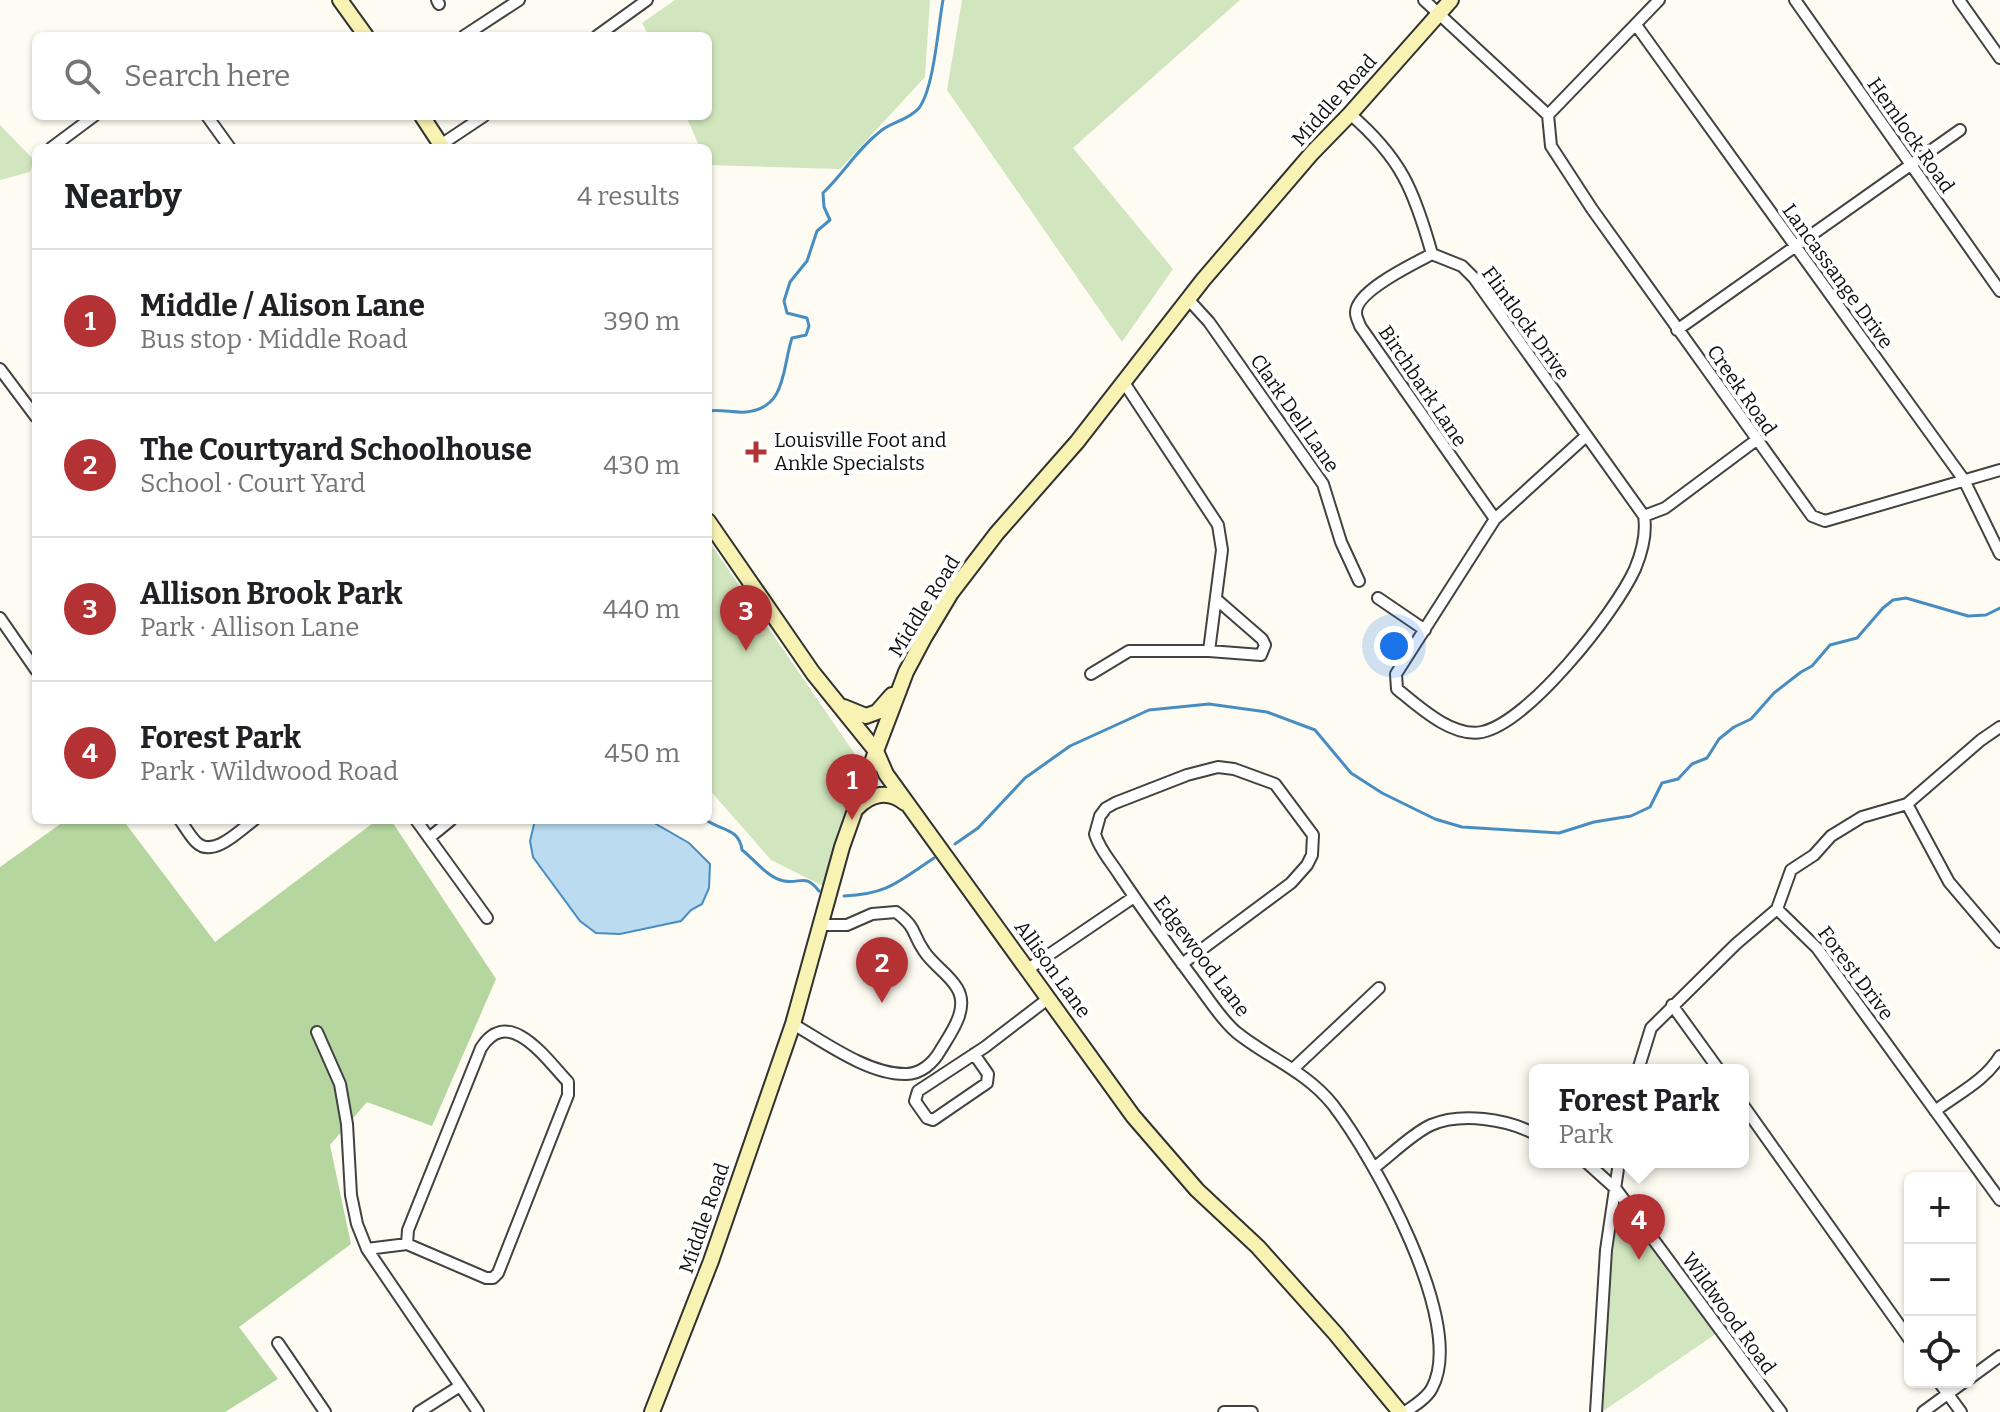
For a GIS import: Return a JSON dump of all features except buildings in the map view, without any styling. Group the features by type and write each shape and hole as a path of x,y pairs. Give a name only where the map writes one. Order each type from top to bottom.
{"main road":[{"path":"340,0 363,32"},
{"name":"Middle Road","path":"652,1412 711,1261 793,1024 853,816 900,685 924,638 951,593 997,533 1077,442 1188,299 1312,153 1451,0"},
{"path":"424,120 438,144"},
{"name":"Allison Lane","path":"712,527 796,650 876,751 886,774 1133,1116 1174,1165 1258,1247 1403,1412"},
{"path":"840,705 866,716 887,703 900,685"},
{"path":"853,816 859,805 874,795 889,794 915,813"}],"street":[{"path":"470,32 519,0"},
{"path":"603,32 647,0"},
{"path":"1424,0 1548,115 1659,0"},
{"name":"Hemlock Road","path":"1795,0 2000,291"},
{"path":"1959,0 2000,58"},
{"name":"Lancassange Drive","path":"1636,25 1964,480 2000,554"},
{"path":"1350,114 1377,138 1400,168 1420,211 1432,254"},
{"name":"Creek Road","path":"1548,115 1551,146 1806,511 1819,520 2000,470"},
{"path":"56,144 89,120"},
{"path":"210,120 227,144"},
{"path":"444,144 478,120"},
{"path":"1677,330 1960,130"},
{"name":"Flintlock Drive","path":"1432,254 1462,266 1474,278 1644,516"},
{"name":"Birchbark Lane","path":"1432,254 1390,275 1358,306 1356,314 1360,326 1495,519"},
{"name":"Clark Dell Lane","path":"1188,299 1209,322 1323,484 1348,560 1359,581"},
{"path":"0,369 32,412"},
{"path":"1123,381 1218,525 1222,550 1209,651"},
{"path":"1585,437 1495,519 1396,674 1397,689 1455,730 1482,732 1505,721 1549,686 1594,632 1634,571 1643,546 1644,516 1665,508 1755,441"},
{"path":"1378,598 1425,630"},
{"path":"1091,674 1129,651 1209,651 1258,656 1264,651 1262,639 1216,599"},
{"path":"0,618 32,664"},
{"path":"1640,1064 1651,1028 1736,944 1777,909 1791,870 1814,855 1831,836 1862,817 1907,804 2000,727"},
{"name":"Edgewood Lane","path":"1182,964 1291,883 1307,865 1312,855 1313,835 1275,784 1234,769 1218,767 1106,808 1095,828 1097,841 1182,964 1237,1032 1315,1085 1375,1167"},
{"path":"1907,804 1949,882 2000,942"},
{"path":"183,824 198,845 209,847 220,845 249,824"},
{"path":"419,824 487,918"},
{"path":"429,838 446,824"},
{"path":"1028,969 1134,897"},
{"name":"Forest Drive","path":"1777,909 1817,948 2000,1200"},
{"path":"793,1024 855,1059 907,1074 920,1071 935,1059 960,1012 957,988 922,950 912,925 896,912 872,914 847,925 821,925"},
{"path":"1294,1068 1379,988"},
{"path":"974,1054 988,1074 987,1083 933,1120 927,1118 915,1101 915,1093 1049,998"},
{"path":"1672,1005 1715,1064"},
{"path":"367,1249 407,1244 486,1278 493,1278 498,1273 568,1095 568,1082 521,1035 505,1031 498,1033 488,1038 481,1048 408,1230 407,1244"},
{"path":"317,1032 340,1084 347,1124 351,1195 357,1224 367,1249 478,1412"},
{"path":"1935,1111 1977,1082 1993,1068 2000,1056"},
{"path":"1749,1113 1904,1332"},
{"path":"1403,1412 1431,1391 1437,1377 1439,1343 1436,1320 1416,1251 1375,1167 1430,1125 1459,1119 1515,1124 1529,1131"},
{"name":"Wildwood Road","path":"1593,1168 1616,1189 1781,1412"},
{"path":"1596,1412 1606,1250 1618,1168"},
{"path":"278,1343 325,1412"},
{"path":"1976,1374 2000,1356"},
{"path":"419,1412 460,1386"},
{"path":"1944,1388 1961,1412"},
{"path":"1923,1412 1956,1388"},
{"path":"1224,1412 1248,1411"}],"green space":[{"path":"675,0 930,0 925,77 840,169 712,165 712,144 698,144 688,120 712,120 712,32 647,32 642,23"},
{"path":"962,0 1240,0 1073,148 1173,269 1122,342 947,90"},
{"path":"0,125 32,158 32,166 30,172 0,180"},
{"path":"712,546 861,763 831,890 771,860 712,793"},
{"path":"60,824 126,824 215,942 372,824 394,824 496,979 432,1126 367,1102 330,1145 351,1244 239,1327 278,1379 225,1412 0,1412 0,867"},
{"path":"1616,1189 1720,1331 1602,1412 1596,1412"}],"water":[{"path":"534,824 656,824 689,843 710,864 709,888 702,904 681,921 620,934 596,933 580,921 533,857 530,841"}],"waterway":[{"path":"712,411 746,412 759,409 776,395 792,338 806,335 809,326 807,318 787,313 784,301 790,282 807,261 817,231 830,220 824,207 823,193 873,137 919,108 932,72 943,0"},
{"path":"955,844 978,828 1025,778 1070,746 1149,710 1209,704 1267,712 1315,730 1351,773 1382,793 1435,819 1462,827 1559,833 1594,822 1631,816 1650,807 1662,783 1678,779 1692,764 1707,758 1719,739 1751,719 1774,693 1812,666 1830,645 1857,638 1893,600 1906,598 1968,616 1986,615 2000,608"},
{"path":"712,823 734,834 742,850 773,876 790,882 810,882 819,891"},
{"path":"844,896 882,889 934,858"}],"place":[{"name":"Louisville Foot and Ankle Specialsts","path":"756,452"},
{"name":"Allison Brook Park","path":"746,651"},
{"name":"Middle / Alison Lane","path":"852,820"},
{"name":"The Courtyard Schoolhouse","path":"882,1003"},
{"name":"Forest Park","path":"1639,1260"}]}
